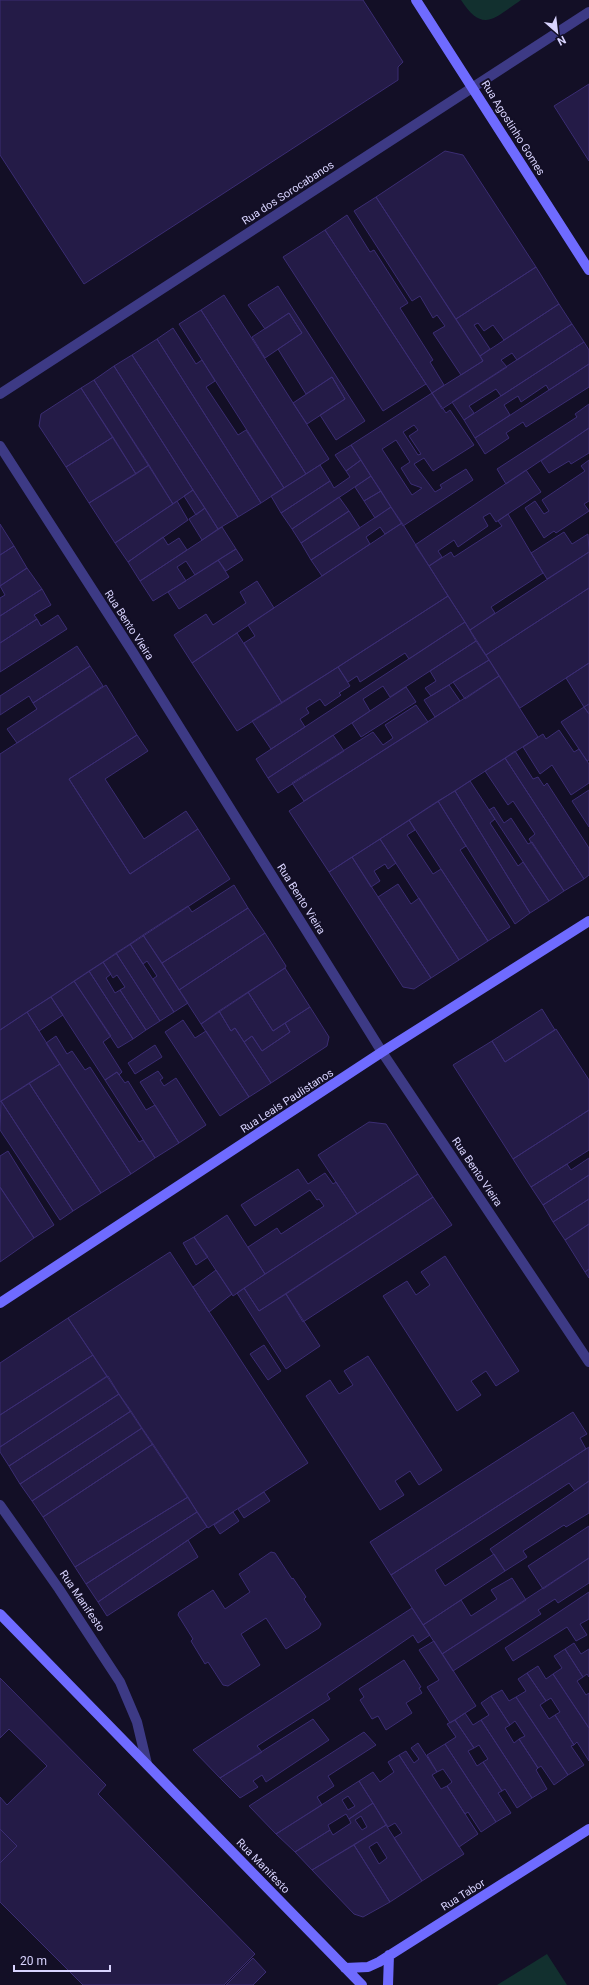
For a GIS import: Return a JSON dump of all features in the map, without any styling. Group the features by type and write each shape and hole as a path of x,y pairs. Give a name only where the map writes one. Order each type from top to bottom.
{"main road":[{"name":"Rua Agostinho Gomes","path":"416,0 589,270"},
{"name":"Rua Leais Paulistanos","path":"0,1303 382,1052 589,921"},
{"name":"Rua Manifesto","path":"0,1614 362,1985"},
{"name":"Rua Tabor","path":"345,1968 368,1967 589,1830"},
{"path":"388,1985 389,1955"}],"street":[{"name":"Rua dos Sorocabanos","path":"0,394 589,12"},
{"name":"Rua Bento Vieira","path":"0,446 132,651 382,1052 589,1362"},
{"name":"Rua Manifesto","path":"0,1505 59,1589 120,1682 137,1722 147,1764"}],"green space":[{"path":"461,0 521,0 496,17 489,20 483,20 476,17"},
{"path":"547,1954 567,1985 497,1985"}],"building":[{"path":"0,0 363,0 403,62 398,67 398,80 84,284 0,155"},
{"path":"589,84 589,161 554,106"},
{"path":"445,151 463,155 536,267 456,319 376,197"},
{"path":"376,197 483,361 461,375 433,333 445,326 437,315 433,318 420,296 412,301 354,211"},
{"path":"347,215 370,252 374,250 408,303 400,308 433,360 430,362 444,385 432,393 325,230"},
{"path":"325,230 426,384 383,411 283,257"},
{"path":"536,267 559,304 504,340 493,325 484,331 478,323 474,325 490,349 480,356 456,319"},
{"path":"278,286 365,421 336,440 320,415 345,399 332,377 306,394 278,349 302,333 289,313 265,329 248,305"},
{"path":"224,295 329,459 306,474 201,310"},
{"path":"559,304 572,324 517,360 512,353 501,360 507,367 442,409 432,393 483,361 480,356"},
{"path":"201,310 306,474 284,488 179,324"},
{"path":"289,313 302,333 265,358 252,337"},
{"path":"572,324 584,342 501,396 496,389 469,406 474,413 464,420 452,402"},
{"path":"173,328 196,364 202,360 215,381 206,387 238,435 246,430 284,488 261,503 157,339"},
{"path":"157,339 261,503 238,517 132,355"},
{"path":"584,342 589,350 589,364 549,390 546,385 521,402 518,396 504,405 510,415 475,438 464,420"},
{"path":"132,355 238,517 218,529 114,366"},
{"path":"589,364 589,387 526,427 523,422 506,433 509,438 485,454 475,438"},
{"path":"114,366 193,490 173,504 94,380"},
{"path":"332,377 345,399 307,424 293,403"},
{"path":"94,380 149,465 136,474 81,388"},
{"path":"81,388 113,437 66,467 39,426 41,414"},
{"path":"432,393 446,413 450,410 474,445 433,471 424,458 414,464 435,492 442,488 440,485 466,469 473,480 403,526 351,445","holes":["414,425 418,430 409,436 421,454 418,455 403,432","396,440 410,462 401,468 411,484 422,488 412,495 382,449"]},
{"path":"589,404 589,428 506,484 497,469 577,417 575,414"},
{"path":"589,428 589,453 571,464 569,461 549,473 541,461"},
{"path":"113,437 136,474 89,503 66,467"},
{"path":"351,445 361,460 346,471 335,455"},
{"path":"361,460 371,476 292,529 281,513 330,481 334,488 350,477 346,471"},
{"path":"589,460 589,501 584,504 589,511 556,533 554,531 544,538 525,508 535,501 544,514 549,511 542,500 585,471 581,466"},
{"path":"149,465 173,504 115,543 89,503"},
{"path":"320,465 330,481 281,513 271,496"},
{"path":"526,470 541,492 496,522 490,513 483,517 488,526 458,547 454,540 438,551 442,557 429,566 415,545"},
{"path":"371,476 381,491 364,501 355,487"},
{"path":"193,490 205,508 196,515 184,496"},
{"path":"381,491 391,507 375,518 364,501"},
{"path":"339,497 349,511 301,543 292,529"},
{"path":"177,501 188,520 128,562 115,543"},
{"path":"391,507 402,523 385,534 380,527 366,537 370,544 322,576 311,560"},
{"path":"205,508 218,529 202,540 189,519"},
{"path":"349,511 360,528 311,560 301,543"},
{"path":"508,514 543,573 491,607 495,613 470,630 429,566 451,552 454,557 502,526 498,521"},
{"path":"402,523 448,596 282,703 244,643 255,636 248,625"},
{"path":"0,524 14,546 0,555"},
{"path":"222,527 236,549 195,575 186,561 177,567 186,581 153,601 140,581"},
{"path":"564,532 572,544 588,534 589,552 547,579 531,553"},
{"path":"163,537 168,545 179,538 187,550 140,581 128,562"},
{"path":"14,546 27,568 0,586 0,555"},
{"path":"236,549 243,560 226,571 218,560"},
{"path":"589,552 589,588 486,655 470,630"},
{"path":"218,560 229,577 179,609 168,592"},
{"path":"27,568 42,589 0,616 0,598 5,595 0,586"},
{"path":"257,581 274,608 192,663 174,635 206,614 213,625 246,603 240,592"},
{"path":"589,588 589,663 520,708 486,655"},
{"path":"42,589 51,605 34,615 37,619 0,643 0,616"},
{"path":"448,596 465,622 409,659 405,653 360,682 357,676 348,682 338,667"},
{"path":"58,615 67,629 0,672 0,643 37,619 41,626"},
{"path":"465,622 476,641 390,697 383,686 363,699 370,711 268,778 256,759"},
{"path":"237,633 282,703 237,731 192,663"},
{"path":"476,641 489,660 431,696 425,688 436,681 430,671"},
{"path":"77,646 90,666 33,703 29,696 0,715 0,696"},
{"path":"489,660 499,676 465,699 453,682"},
{"path":"589,663 589,704 584,707 566,678"},
{"path":"90,666 103,686 17,743 7,729 37,709 33,703"},
{"path":"338,667 350,686 339,693 341,695 325,706 320,699 306,708 309,713 300,719 305,727 271,749 252,721"},
{"path":"499,676 538,737 329,872 289,811"},
{"path":"106,685 137,735 69,779 130,874 198,829 230,879 0,1030 0,754"},
{"path":"449,685 460,701 435,717 424,700"},
{"path":"406,687 416,702 361,737 352,723"},
{"path":"589,704 589,714 584,707"},
{"path":"416,705 428,722 304,801 292,783 373,732 383,745 393,738 385,725"},
{"path":"584,707 589,714 589,760 587,761 561,722"},
{"path":"559,730 574,752 579,749 589,764 589,783 571,795 552,765 540,774 523,747 543,734 546,739"},
{"path":"137,735 148,751 105,779 144,839 186,811 198,829 130,874 69,779"},
{"path":"333,735 344,751 278,793 268,778"},
{"path":"515,751 533,779 538,777 544,786 547,783 589,848 589,875 584,879 505,758"},
{"path":"505,758 584,879 564,891 529,839 535,834 513,801 508,805 485,771"},
{"path":"470,781 495,819 490,823 518,866 523,862 549,901 530,913 455,791"},
{"path":"589,790 589,827 572,801"},
{"path":"455,791 530,913 515,924 438,801"},
{"path":"438,801 466,846 460,850 510,927 488,941 409,820"},
{"path":"494,807 504,823 511,818 528,844 532,842 564,891 549,901 489,810"},
{"path":"409,820 415,830 407,835 433,874 441,869 488,941 459,960 380,839"},
{"path":"380,839 396,863 388,869 385,864 374,871 380,881 371,887 352,857"},
{"path":"352,857 431,978 414,989 403,987 329,872"},
{"path":"398,884 411,904 419,898 459,960 431,978 378,897"},
{"path":"234,885 248,908 162,963 143,935 188,906 192,912"},
{"path":"248,908 265,933 179,990 162,963"},
{"path":"265,933 286,966 285,968 201,1024 179,990"},
{"path":"143,935 188,1003 174,1012 153,979 157,976 147,961 143,964 130,944"},
{"path":"130,944 174,1012 160,1021 116,953"},
{"path":"116,953 160,1021 146,1030 120,990 125,987 117,975 113,978 103,962"},
{"path":"103,962 111,974 106,978 115,993 120,990 146,1030 133,1039 89,971"},
{"path":"285,968 310,1007 273,1031 248,992"},
{"path":"89,971 133,1039 118,1048 74,981"},
{"path":"74,981 111,1036 103,1042 122,1072 119,1075 117,1072 105,1080 51,997"},
{"path":"248,992 273,1031 285,1023 290,1032 262,1051 252,1036 244,1042 235,1028 231,1031 219,1011"},
{"path":"51,997 63,1015 39,1031 27,1012"},
{"path":"310,1007 329,1037 327,1046 271,1083 244,1042 252,1036 262,1051 290,1032 285,1023"},
{"path":"542,1009 555,1030 505,1062 492,1041"},
{"path":"219,1011 231,1031 235,1028 271,1083 249,1097 201,1024"},
{"path":"27,1012 60,1064 0,1102 0,1030"},
{"path":"183,1020 195,1038 206,1031 249,1097 220,1116 165,1032"},
{"path":"556,1029 589,1080 589,1110 513,1159 453,1065 492,1041 505,1062"},
{"path":"56,1036 67,1054 72,1051 85,1070 90,1067 139,1142 143,1140 155,1158 131,1174 46,1043"},
{"path":"155,1045 162,1057 135,1074 128,1063"},
{"path":"60,1064 131,1174 101,1193 29,1083"},
{"path":"158,1071 163,1078 160,1080 164,1086 176,1078 206,1125 179,1143 140,1082"},
{"path":"117,1072 125,1083 128,1081 146,1110 155,1105 179,1143 155,1158 105,1080"},
{"path":"29,1083 101,1193 73,1211 1,1101"},
{"path":"1,1101 73,1211 60,1220 0,1130"},
{"path":"589,1110 589,1150 531,1187 513,1159"},
{"path":"369,1122 386,1124 418,1174 357,1214 318,1155"},
{"path":"8,1151 54,1225 34,1238 0,1187 0,1156"},
{"path":"589,1158 589,1175 543,1205 531,1187 567,1164 571,1170"},
{"path":"298,1169 308,1184 325,1173 333,1184 336,1182 357,1214 265,1274 248,1247 277,1228 281,1234 324,1206 319,1199 317,1200 310,1190 255,1226 241,1205"},
{"path":"418,1174 433,1197 259,1311 244,1288"},
{"path":"589,1175 589,1199 553,1222 543,1205"},
{"path":"0,1187 34,1238 0,1262"},
{"path":"433,1197 452,1225 303,1322 286,1294"},
{"path":"589,1199 589,1224 565,1240 553,1222"},
{"path":"227,1215 265,1274 233,1296 194,1237"},
{"path":"589,1224 589,1269 585,1272 565,1240"},
{"path":"194,1237 208,1257 196,1265 183,1243"},
{"path":"170,1252 308,1463 208,1528 68,1318"},
{"path":"445,1256 519,1371 496,1386 486,1371 471,1381 481,1395 457,1411 383,1296 407,1281 416,1295 430,1285 421,1272"},
{"path":"589,1269 589,1278 585,1272"},
{"path":"216,1270 232,1294 209,1312 193,1287"},
{"path":"244,1288 259,1311 286,1294 320,1346 286,1369 237,1293"},
{"path":"68,1318 93,1355 0,1415 0,1363"},
{"path":"264,1345 281,1371 268,1380 250,1354"},
{"path":"93,1355 107,1376 0,1447 0,1415"},
{"path":"368,1356 442,1470 419,1485 410,1471 395,1481 404,1495 380,1510 306,1396 330,1380 339,1394 353,1385 344,1371"},
{"path":"108,1376 119,1394 9,1466 0,1452 0,1447"},
{"path":"119,1394 131,1411 20,1484 9,1466"},
{"path":"131,1411 142,1428 32,1501 20,1484"},
{"path":"573,1412 587,1434 580,1438 586,1449 391,1575 370,1542"},
{"path":"142,1428 153,1444 43,1517 32,1501"},
{"path":"153,1444 188,1497 75,1567 43,1517"},
{"path":"589,1447 589,1481 575,1491 569,1483 435,1570 445,1586 494,1554 505,1571 423,1625 391,1575"},
{"path":"589,1481 589,1513 566,1527 564,1525 523,1551 527,1557 505,1571 490,1549"},
{"path":"264,1492 270,1501 244,1518 238,1509"},
{"path":"188,1497 197,1512 86,1584 75,1567"},
{"path":"197,1512 207,1527 98,1602 86,1584"},
{"path":"233,1512 239,1521 220,1534 214,1525"},
{"path":"589,1526 589,1558 543,1589 528,1566"},
{"path":"188,1540 198,1557 107,1616 98,1602"},
{"path":"271,1552 275,1553 292,1579 293,1578 306,1597 304,1599 321,1624 319,1628 286,1649 266,1618 241,1634 260,1665 228,1686 223,1685 208,1662 205,1664 191,1641 193,1639 178,1615 179,1612 213,1590 225,1609 250,1592 239,1574"},
{"path":"589,1558 589,1583 558,1603 555,1599 538,1610 541,1614 453,1671 442,1654"},
{"path":"512,1578 526,1600 442,1654 423,1625 461,1600 471,1616 497,1599 491,1590"},
{"path":"589,1592 589,1619 580,1624 587,1635 576,1641 567,1627 513,1661 505,1648"},
{"path":"412,1608 430,1635 418,1643 413,1635 327,1694 330,1699 257,1746 262,1752 220,1778 193,1750"},
{"path":"434,1641 476,1706 450,1723 427,1687 439,1680 419,1650"},
{"path":"574,1643 581,1654 589,1649 589,1677 587,1674 583,1677 565,1649"},
{"path":"565,1649 583,1677 577,1681 586,1695 589,1693 589,1728 553,1674 562,1668 554,1656"},
{"path":"404,1660 421,1687 419,1688 422,1693 406,1703 412,1713 386,1730 378,1716 372,1719 360,1700 364,1697 359,1689"},
{"path":"538,1666 546,1679 553,1674 589,1728 589,1761 577,1742 574,1745 555,1715 560,1712 551,1698 546,1701 527,1673"},
{"path":"527,1673 546,1701 540,1705 549,1719 555,1715 574,1745 571,1746 584,1765 568,1775 516,1697 526,1691 518,1679"},
{"path":"0,1678 106,1785 98,1794 255,1954 224,1985 83,1985 0,1902 0,1863 17,1846 0,1829 0,1797 7,1805 47,1766 9,1729 0,1738"},
{"path":"502,1690 509,1701 516,1697 568,1775 554,1785 541,1766 538,1768 519,1739 525,1736 515,1721 510,1725 491,1696"},
{"path":"491,1696 510,1725 505,1728 514,1743 519,1739 538,1768 536,1770 547,1789 532,1798 481,1720 489,1715 481,1703"},
{"path":"465,1713 473,1725 481,1720 532,1798 517,1808 505,1789 502,1791 483,1762 488,1759 479,1745 474,1748 455,1720"},
{"path":"313,1719 329,1740 266,1782 262,1775 253,1781 258,1787 240,1798 220,1778"},
{"path":"455,1720 474,1748 468,1751 477,1766 483,1762 502,1791 498,1793 511,1813 496,1822 445,1744 456,1737 447,1724"},
{"path":"364,1732 376,1745 328,1776 334,1786 317,1797 322,1805 276,1834 249,1806"},
{"path":"418,1743 437,1772 432,1775 441,1789 447,1786 478,1834 459,1847 399,1755 406,1751 414,1763 419,1759 411,1748"},
{"path":"445,1744 496,1822 481,1832 468,1812 465,1814 447,1786 452,1782 443,1769 437,1772 427,1755"},
{"path":"399,1755 464,1854 422,1881 394,1838 402,1833 395,1823 388,1827 359,1781 373,1772 380,1782 394,1772 388,1762"},
{"path":"359,1781 373,1803 349,1819 346,1814 328,1825 330,1830 295,1852 276,1834","holes":["348,1796 355,1806 348,1810 342,1800"]},
{"path":"373,1803 386,1825 312,1870 295,1852 330,1830 333,1835 351,1823 349,1819","holes":["361,1816 367,1827 362,1830 355,1820"]},
{"path":"386,1825 422,1881 390,1902 354,1845","holes":["377,1842 387,1858 379,1864 369,1847"]},
{"path":"0,1829 17,1846 0,1863"},
{"path":"354,1845 390,1902 363,1917 354,1914 312,1870"},
{"path":"253,1958 266,1972 253,1985 226,1985"}]}
